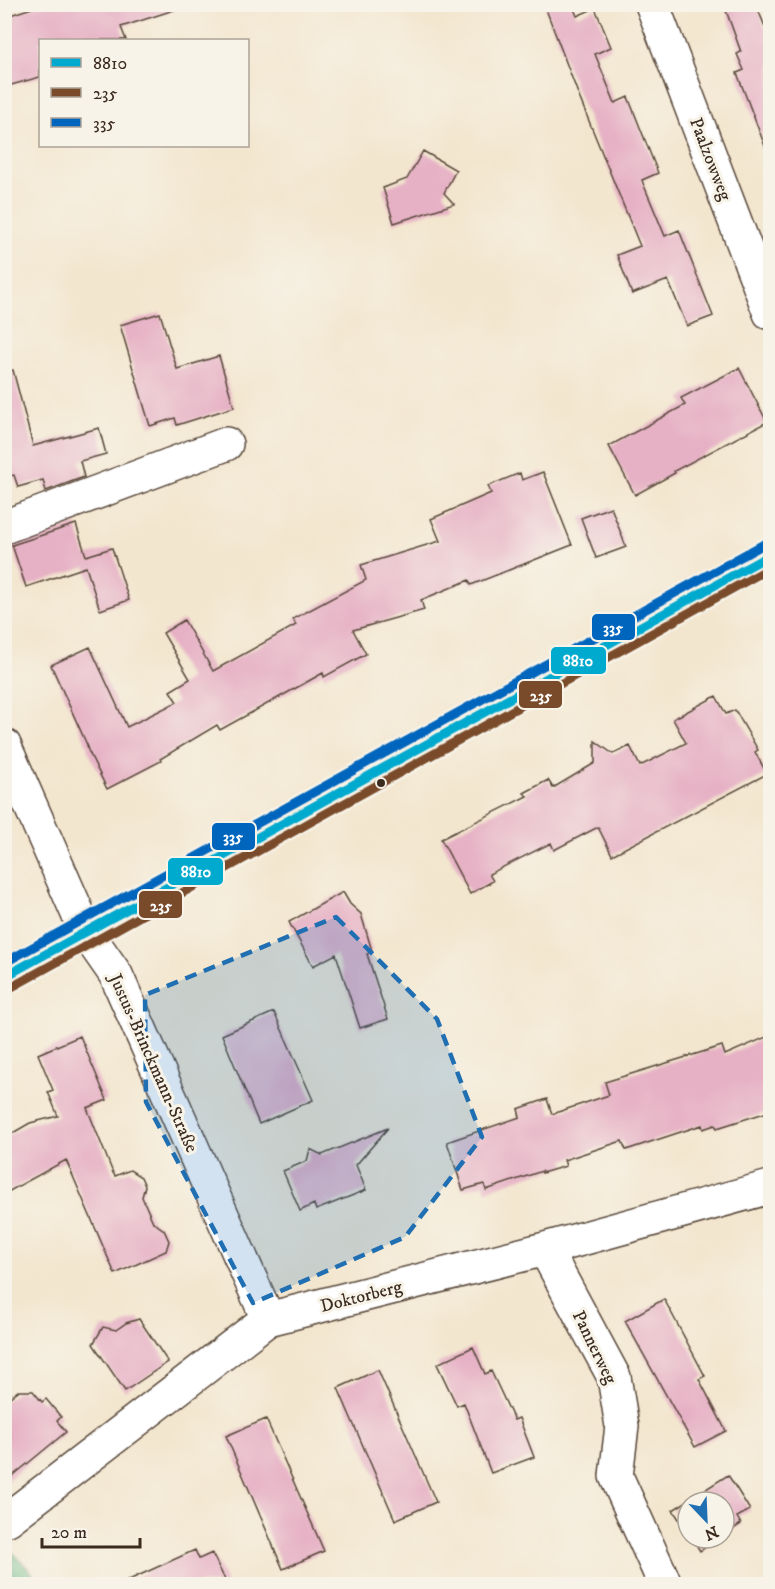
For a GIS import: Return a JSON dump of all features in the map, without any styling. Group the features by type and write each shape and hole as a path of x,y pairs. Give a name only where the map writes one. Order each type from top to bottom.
{"street":[{"name":"Paalzowweg","path":"652,4 771,313"},
{"path":"4,527 226,444"},
{"path":"4,977 771,555"},
{"name":"Justus-Brinckmann-Straße","path":"4,746 86,932 116,975 268,1319"},
{"name":"Doktorberg","path":"8,1519 268,1319 544,1249 771,1187"},
{"name":"Pannerweg","path":"544,1249 614,1377 622,1426 616,1476 665,1584"}],"highlighted area":[{"path":"336,917 437,1019 482,1137 405,1237 253,1303 146,1102 145,995"}],"green space":[{"path":"5,1545 20,1560 42,1584 5,1584"}],"building":[{"path":"44,4 173,4 174,10 121,27 126,39 39,39 39,77 4,87 4,17"},
{"path":"544,4 572,4 577,16 595,8 611,47 595,54 615,103 628,97 658,173 642,180 643,183 665,236 679,230 713,316 687,326 668,280 632,294 617,255 640,246"},
{"path":"724,5 756,5 771,41 771,153 768,154 737,73 744,70 737,54 741,52"},
{"path":"423,151 456,170 444,193 454,204 394,223 383,188 407,179"},
{"path":"160,313 177,369 219,356 234,407 177,425 175,418 150,426 120,325"},
{"path":"739,368 767,422 674,471 675,473 635,495 609,446 685,405 681,398"},
{"path":"13,370 33,446 99,428 106,454 80,461 84,477 46,491 43,480 18,487 14,475 4,477 4,371"},
{"path":"543,472 572,545 471,585 469,580 421,600 424,610 353,630 366,654 324,677 323,673 220,730 217,725 160,759 161,761 107,789 51,665 90,647 127,727 177,702 170,691 190,679 163,633 184,620 213,671 296,625 293,619 366,580 361,565 440,541 431,519 491,493 488,486 520,473 522,480"},
{"path":"611,507 626,547 596,558 581,518"},
{"path":"76,524 86,556 112,548 129,600 100,610 86,567 26,587 12,545"},
{"path":"716,696 726,714 735,710 758,750 755,752 767,774 612,855 598,827 554,850 551,843 489,874 493,881 470,894 441,839 527,796 524,793 548,780 553,788 595,763 595,741 613,754 630,746 640,766 686,743 673,719"},
{"path":"343,892 350,904 361,914 372,951 367,954 388,1019 360,1028 336,954 313,966 289,922"},
{"path":"274,1012 313,1100 259,1124 222,1035"},
{"path":"771,1035 771,1111 717,1128 715,1125 703,1129 702,1125 626,1150 622,1141 564,1160 566,1166 542,1173 542,1171 486,1190 484,1184 463,1190 447,1142 520,1117 518,1109 547,1099 552,1114 609,1095 605,1082 722,1046 725,1055"},
{"path":"80,1036 107,1100 87,1108 113,1173 115,1176 130,1170 141,1177 145,1186 142,1197 153,1222 164,1230 169,1241 166,1251 115,1274 66,1160 4,1194 4,1138 30,1123 58,1116 48,1092 53,1090 38,1054"},
{"path":"388,1128 356,1165 366,1190 316,1210 314,1204 300,1211 283,1171 307,1161 310,1149 322,1155"},
{"path":"664,1299 705,1376 699,1379 726,1431 695,1447 625,1321"},
{"path":"139,1319 168,1362 125,1391 93,1344 103,1327 116,1330 126,1323"},
{"path":"473,1347 485,1374 491,1371 514,1420 519,1418 534,1457 491,1473 464,1403 457,1406 437,1364"},
{"path":"378,1370 436,1502 395,1520 338,1388"},
{"path":"18,1391 33,1391 42,1402 46,1399 61,1417 57,1421 66,1432 4,1483 4,1402"},
{"path":"266,1419 324,1551 283,1569 226,1436"},
{"path":"728,1475 750,1510 737,1517 741,1524 736,1527 736,1490 704,1490"},
{"path":"195,1550 199,1559 212,1553 227,1584 120,1584"}],"transit line":[{"name":"335","path":"4,963 764,544"},
{"name":"8810","path":"4,977 770,555"},
{"name":"235","path":"10,988 770,568"}]}
